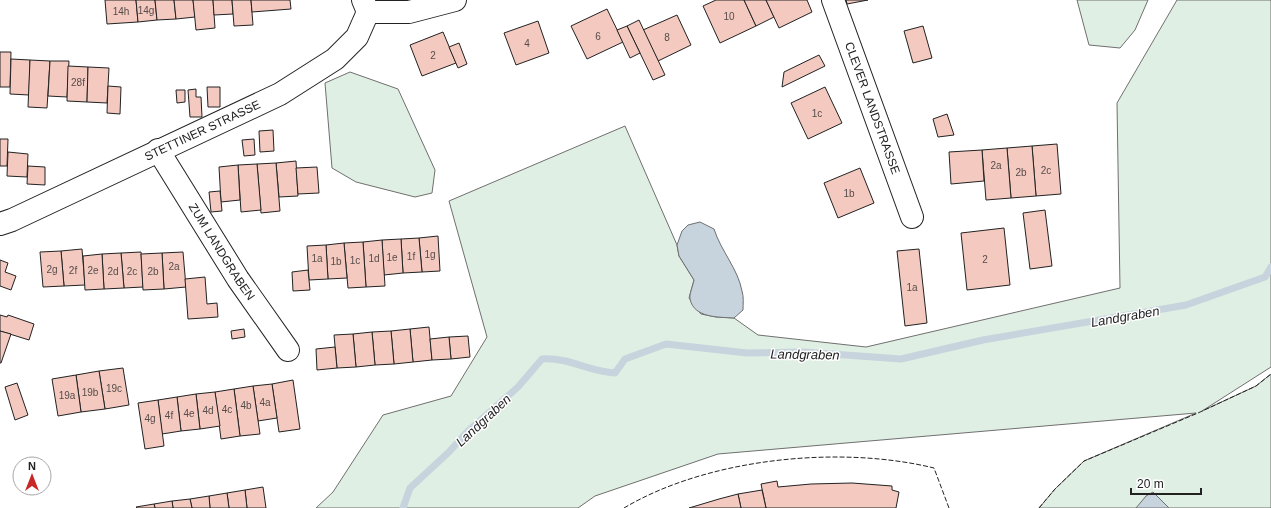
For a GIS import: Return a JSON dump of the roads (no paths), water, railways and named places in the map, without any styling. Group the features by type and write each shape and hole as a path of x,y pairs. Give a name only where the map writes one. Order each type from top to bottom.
{"street":[{"path":"366,6 409,12 455,0"},
{"name":"CLEVER LANDSTRASSE","path":"833,0 912,217"},
{"name":"STETTINER STRASSE","path":"0,224 12,220 158,150 280,94 335,59 357,37 366,6"},
{"name":"ZUM LANDGRABEN","path":"158,150 238,279 288,350"}],"waterway":[{"name":"Landgraben","path":"403,508 410,488 449,452 467,432 518,387 542,359 561,360 596,370 615,373 625,359 666,344 747,353 804,352 901,359 983,340 1186,305 1265,277 1271,267"}]}
